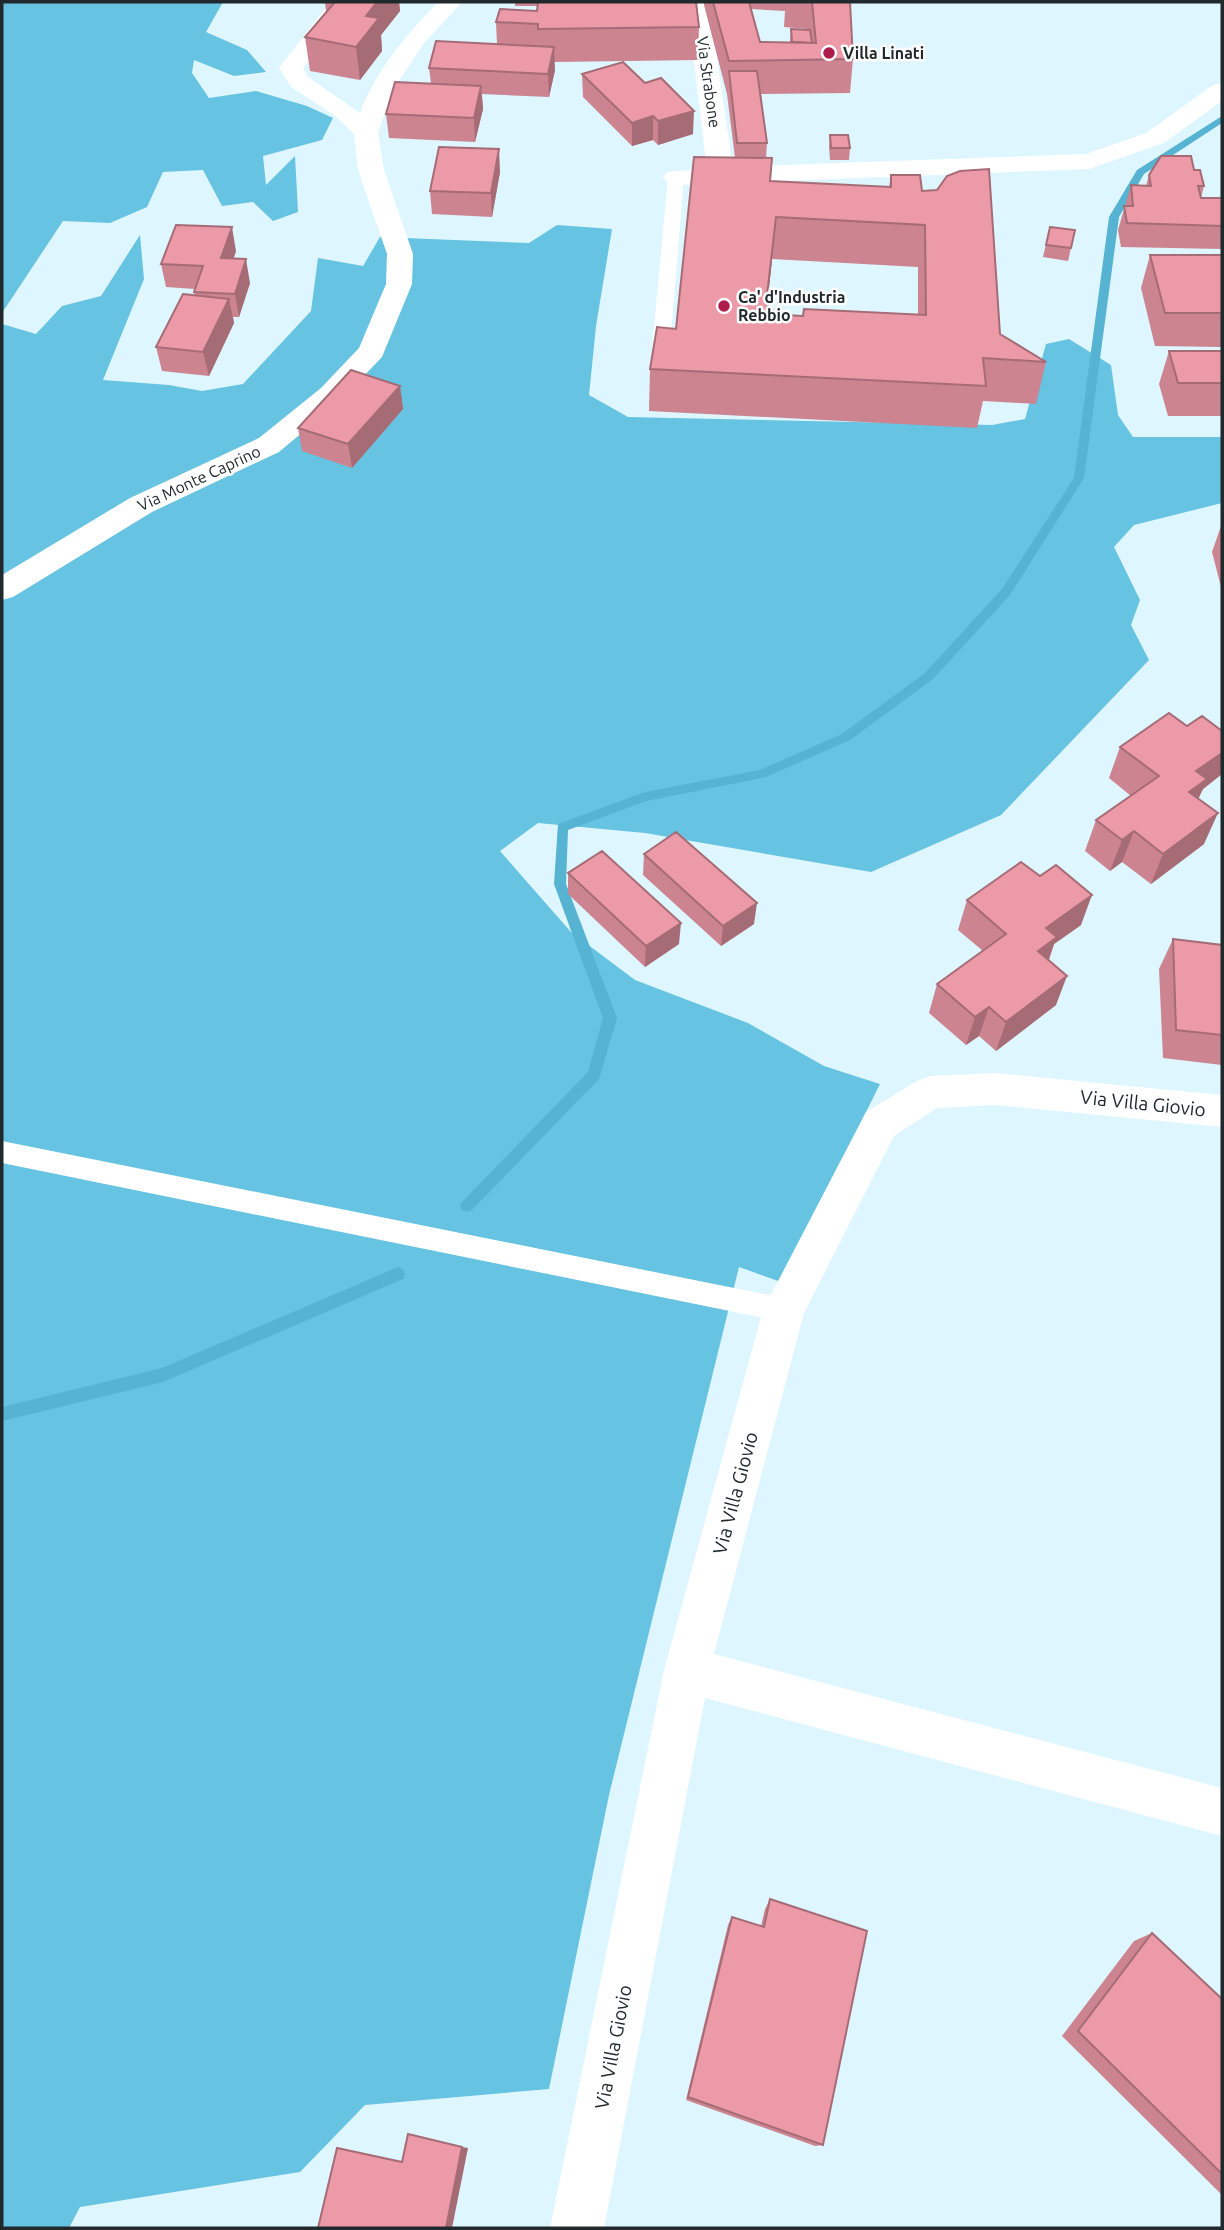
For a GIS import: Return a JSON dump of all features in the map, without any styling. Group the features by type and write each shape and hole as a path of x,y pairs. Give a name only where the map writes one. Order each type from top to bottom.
{"street":[{"path":"342,2 291,68 299,82 343,110 366,132"},
{"name":"Via Monte Caprino","path":"2,589 141,505 269,445 331,394 372,351 399,284 400,254 371,170 366,132 381,90 415,39 451,2"},
{"name":"Via Strabone","path":"698,2 719,162"},
{"path":"676,177 1089,160 1154,138 1222,90"},
{"name":"Via Villa Giovio","path":"577,2228 687,1670 784,1310 880,1124 930,1092 995,1089 1222,1111"},
{"path":"687,1670 1222,1812"}],"lane":[{"path":"660,360 676,177"},
{"path":"2,1153 784,1310"}],"shaded area":[{"path":"2,2 223,2 206,32 247,50 266,72 234,76 194,60 192,73 209,98 256,91 307,106 333,118 322,140 263,156 266,185 295,156 298,212 273,221 253,202 222,206 203,170 163,172 147,207 110,223 63,221 2,313"},
{"path":"557,225 612,229 596,326 589,395 628,417 992,425 1025,419 1046,344 1069,339 1111,365 1118,415 1133,437 1222,437 1222,503 1134,525 1114,547 1140,600 1131,625 1149,660 1001,815 871,872 645,833 538,823 500,851 571,932 635,980 748,1023 824,1066 880,1084 781,1282 739,1267 609,1795 549,2089 365,2105 300,2172 80,2207 69,2228 2,2228 2,324 36,334 62,306 101,296 140,235 144,279 103,380 169,385 202,391 243,384 311,311 318,258 363,266 380,237 529,243"}],"building":[{"path":"335,2 377,2 366,16 379,18 356,47 305,37"},
{"path":"538,2 696,2 699,27 538,29 538,24 496,22 500,9 537,11"},
{"path":"713,2 749,2 760,42 816,43 812,2 850,2 853,59 729,61"},
{"path":"791,29 810,30 812,43 792,42"},
{"path":"436,41 554,47 548,74 429,68"},
{"path":"623,62 645,83 661,78 694,111 658,121 653,116 632,123 582,74"},
{"path":"729,71 757,71 767,143 737,143"},
{"path":"395,82 481,86 474,118 386,114"},
{"path":"830,135 848,135 850,148 831,148"},
{"path":"439,147 499,149 491,193 430,191"},
{"path":"1161,156 1191,156 1194,170 1200,170 1204,186 1198,186 1201,198 1222,198 1222,226 1127,223 1124,206 1133,206 1131,185 1151,186 1149,175"},
{"path":"694,157 772,158 770,181 891,187 891,175 920,175 922,191 937,190 947,176 960,171 989,169 1000,334 1046,362 983,358 986,386 650,369 657,327 676,329","holes":["776,217 925,225 926,315 804,309 803,316 784,315 766,304"]},
{"path":"176,225 232,227 221,258 246,259 235,294 194,292 203,266 161,264"},
{"path":"1050,227 1075,230 1071,248 1046,245"},
{"path":"1150,255 1222,255 1222,313 1165,313"},
{"path":"183,294 229,299 203,352 156,347"},
{"path":"1169,351 1222,351 1222,383 1178,383"},
{"path":"351,370 400,386 348,444 298,428"},
{"path":"1169,713 1187,726 1202,716 1222,731 1222,753 1196,771 1207,779 1189,792 1218,813 1163,854 1134,831 1122,840 1096,820 1159,776 1120,747"},
{"path":"676,832 757,903 723,926 644,854"},
{"path":"602,851 681,923 646,946 568,873"},
{"path":"1021,862 1040,876 1056,865 1092,895 1046,928 1057,937 1038,951 1067,976 1006,1022 989,1007 975,1017 937,984 1006,934 967,900"},
{"path":"1173,939 1222,945 1222,1035 1176,1030"},
{"path":"770,1899 867,1931 823,2145 688,2097 732,1917 764,1927"},
{"path":"1152,1933 1222,1999 1222,2174 1078,2031"},
{"path":"408,2134 462,2147 446,2228 318,2228 337,2148 402,2162"}],"waterway":[{"path":"467,1206 594,1075 610,1018 560,884 562,827 645,797 762,774 846,737 929,676 1006,592 1079,478 1114,217 1140,172 1222,119"},
{"path":"2,1414 163,1375 398,1274"}],"place":[{"name":"Villa Linati","path":"829,53"},
{"name":"Ca' d'Industria Rebbio","path":"724,306"}]}
